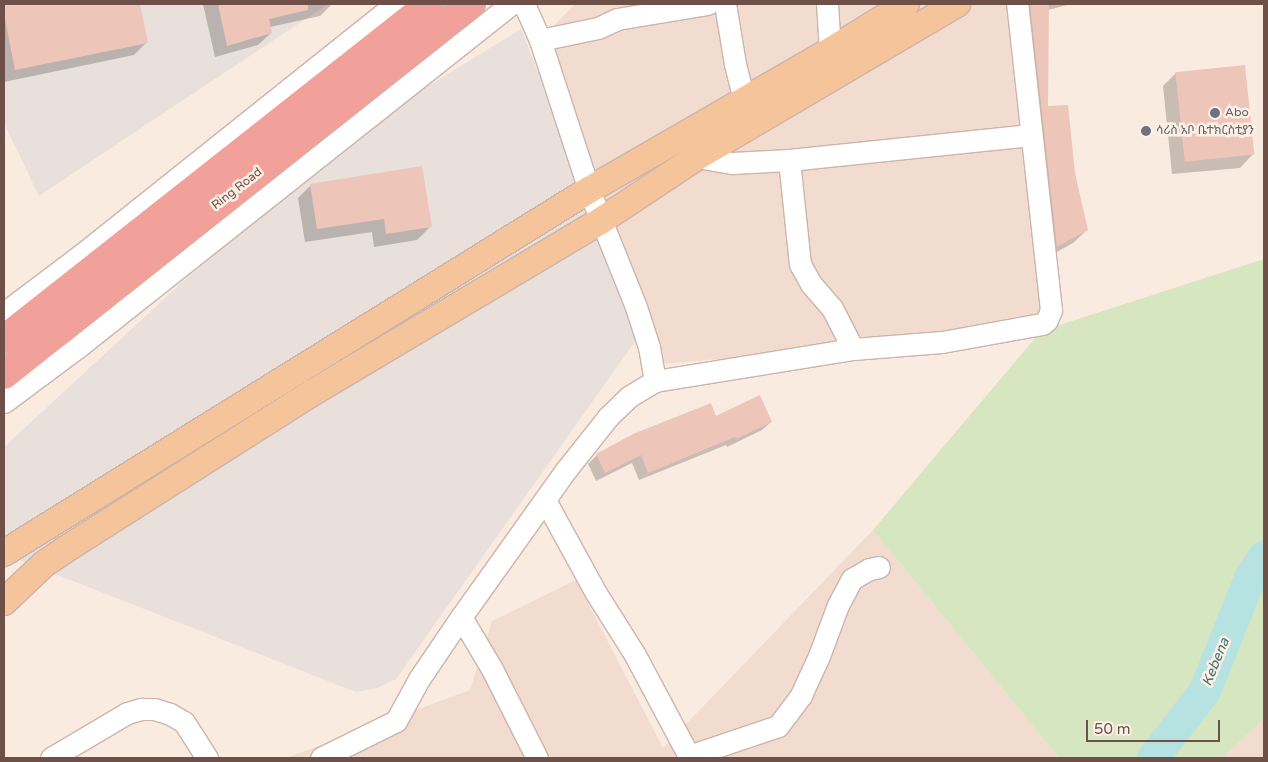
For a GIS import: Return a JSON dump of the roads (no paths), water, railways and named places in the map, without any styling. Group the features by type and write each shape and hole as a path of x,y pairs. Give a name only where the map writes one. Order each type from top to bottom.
{"highway":[{"path":"4,338 429,4"},
{"name":"Ring Road","path":"4,375 471,4"}],"main road":[{"path":"4,553 589,190 906,4"},
{"path":"4,602 44,564 66,549 312,393 602,220 697,157 957,4"}],"street":[{"path":"4,313 81,255 394,4"},
{"path":"4,402 78,347 511,4"},
{"path":"524,4 540,40 589,190 641,323 649,347 655,381"},
{"path":"540,40 598,28 618,11 708,4"},
{"path":"725,4 735,64 744,100"},
{"path":"827,4 830,50"},
{"path":"321,758 396,721 419,679 461,616 544,500 608,417 630,396 655,381 853,349 942,342 1042,324 1047,320 1051,310 1017,4"},
{"path":"697,157 732,163 789,160 1031,135"},
{"path":"789,160 800,264 811,284 832,308 853,349"},
{"path":"544,500 596,593 635,655 689,757 778,726 800,695 819,656 838,605 852,580 869,569 879,567"},
{"path":"461,616 492,669 537,758"},
{"path":"51,758 127,713 141,709 154,709 170,714 184,722 207,758"}],"waterway":[{"name":"Kebena","path":"1153,758 1205,691 1251,576 1264,557"}],"place":[{"name":"Abo","path":"1215,113"},
{"name":"ሳሪስ አቦ ቤተክርስቲያን","path":"1146,131"}]}
